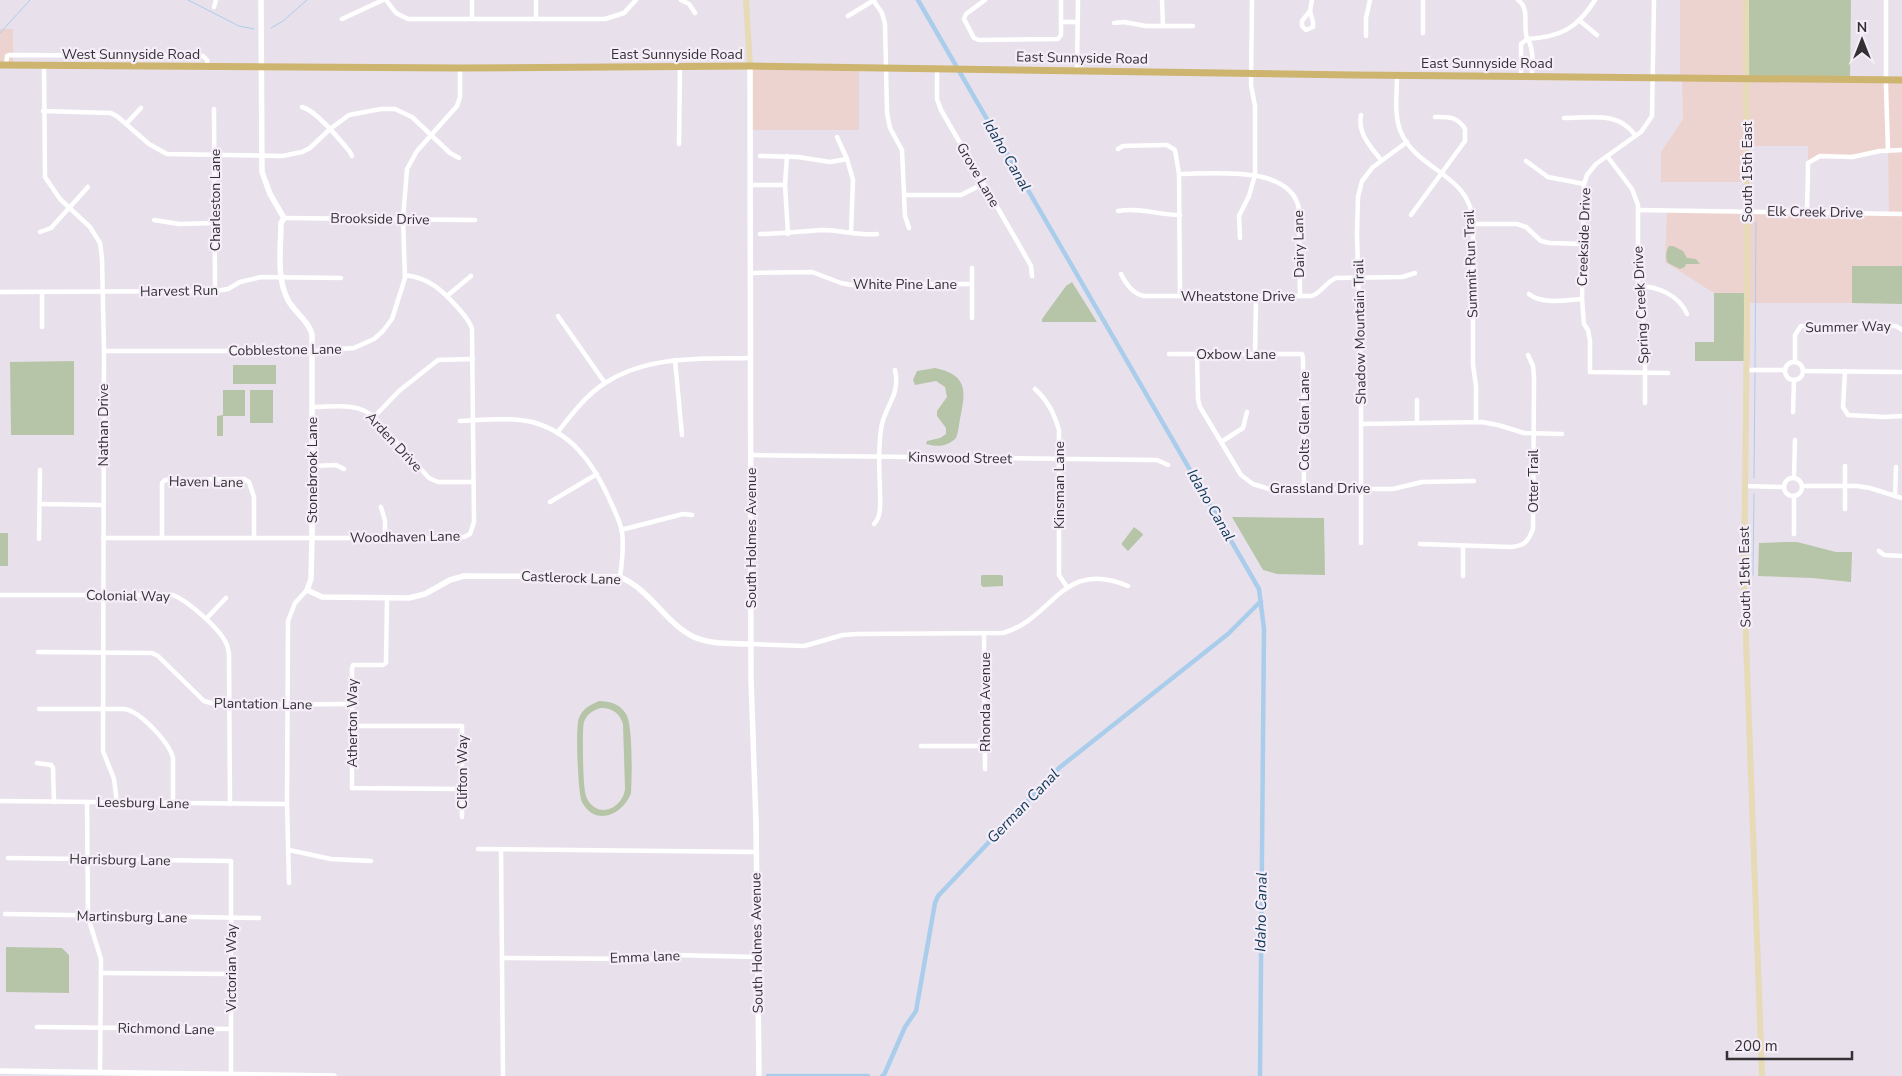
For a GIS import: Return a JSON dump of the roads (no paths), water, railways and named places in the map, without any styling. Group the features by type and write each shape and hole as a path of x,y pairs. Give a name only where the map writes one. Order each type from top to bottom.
{"main road":[{"name":"South Holmes Avenue","path":"746,0 750,66"},
{"name":"South 15th East","path":"1746,0 1749,370 1744,585 1762,1076"},
{"name":"West Sunnyside Road","path":"3,65 261,67"},
{"name":"East Sunnyside Road","path":"261,67 750,66 1397,76 1902,80"}],"street":[{"path":"214,7 216,0"},
{"path":"261,0 261,155 265,181 284,218"},
{"path":"342,19 384,0 396,13 404,18 606,19 624,12 636,0"},
{"path":"472,0 472,19"},
{"path":"536,0 536,19"},
{"path":"681,0 689,4 695,13"},
{"path":"848,16 874,0 882,13 885,24 887,113 890,128 902,150 905,216 909,228"},
{"path":"985,0 966,14 964,19 976,39 1055,40 1060,37 1061,0"},
{"path":"1077,70 1078,0"},
{"path":"1162,0 1163,26"},
{"path":"1240,238 1240,216 1249,196 1255,175 1255,106 1251,86 1252,0"},
{"path":"1310,11 1312,0"},
{"path":"1366,36 1366,18 1370,0"},
{"path":"1423,0 1423,33"},
{"path":"1518,0 1524,6 1527,39 1530,42 1532,52 1532,76"},
{"path":"1521,76 1521,44 1527,39 1555,36 1564,32 1579,20 1595,0"},
{"name":"Creekside Drive","path":"1645,373 1590,372 1590,341 1588,330 1584,324 1582,299 1582,244 1584,184 1587,175 1596,164 1641,132 1652,116 1654,0"},
{"path":"1886,0 1888,151"},
{"path":"1579,20 1597,36"},
{"path":"1061,22 1077,22"},
{"path":"1114,23 1124,22 1139,26 1193,26"},
{"path":"3,65 9,55 204,56 208,67"},
{"name":"Nathan Drive","path":"44,66 45,176 56,194 90,227 100,243 102,258 104,351 103,751 114,779 117,803"},
{"path":"679,144 680,66"},
{"name":"South Holmes Avenue","path":"750,66 751,644 759,1076"},
{"name":"Cobblestone Lane","path":"104,351 312,351 354,348 374,339 392,319 406,275 403,219 406,168 417,151 457,106 460,96 460,68"},
{"name":"Grove Lane","path":"937,69 937,99 941,110 1031,266 1032,276"},
{"name":"Summit Run Trail","path":"1397,76 1398,124 1406,142 1419,156 1453,181 1471,206 1473,224 1473,365 1476,386 1476,422"},
{"path":"126,124 141,108"},
{"path":"302,108 309,110 330,129 352,156"},
{"path":"44,111 111,113 149,144 167,154 274,156 293,154 310,148 330,129 350,115 390,108 412,117 450,153 459,158"},
{"name":"Charleston Lane","path":"214,109 215,291"},
{"path":"1361,116 1359,123 1363,134 1381,160"},
{"path":"1411,215 1465,141 1464,126 1453,117 1435,117"},
{"path":"1564,118 1612,118 1625,124 1635,135"},
{"path":"837,137 847,159 853,180 851,233"},
{"name":"Shadow Mountain Trail","path":"1361,543 1357,207 1360,186 1365,176 1381,160 1406,142"},
{"path":"1118,149 1123,146 1133,145 1167,145 1173,148 1177,154 1180,215 1180,296"},
{"path":"1808,212 1808,163 1814,158 1902,150"},
{"path":"760,156 787,156 830,162 847,159"},
{"path":"787,156 785,185 788,234"},
{"name":"Spring Creek Drive","path":"1607,156 1632,188 1637,198 1638,286 1645,333 1645,403"},
{"path":"1526,160 1548,176 1584,184"},
{"name":"Dairy Lane","path":"1179,174 1255,175 1285,186 1292,191 1298,202 1300,296"},
{"path":"904,195 961,195 983,184"},
{"path":"750,185 785,185"},
{"path":"40,232 51,228 88,187"},
{"path":"1118,211 1140,210 1151,213 1180,215"},
{"name":"Elk Creek Drive","path":"1638,210 1902,214"},
{"name":"Brookside Drive","path":"284,218 475,220"},
{"name":"Stonebrook Lane","path":"284,218 281,223 282,277 287,298 294,311 311,331 313,466 311,579 307,590 295,602 288,620 286,804 289,883"},
{"path":"154,220 179,224 216,223"},
{"path":"1473,224 1517,224 1526,227 1541,241 1550,244 1582,244"},
{"path":"760,234 788,234 821,230 877,234"},
{"path":"972,268 972,318"},
{"name":"White Pine Lane","path":"750,273 812,272 841,283 851,284 972,284"},
{"name":"Wheatstone Drive","path":"1121,274 1129,287 1139,295 1312,296 1319,293 1330,281 1336,278 1402,277 1415,273"},
{"name":"Woodhaven Lane","path":"103,538 447,538 464,537 470,534 474,527 474,420 471,325 447,296 434,284 406,275"},
{"path":"447,296 471,276"},
{"name":"Harvest Run","path":"0,292 215,291 228,289 254,278 340,278"},
{"path":"1638,286 1656,287 1680,303 1687,314"},
{"path":"42,292 42,327"},
{"path":"1529,294 1534,299 1543,300 1582,299"},
{"path":"1255,354 1256,296"},
{"path":"558,316 605,383"},
{"name":"Summer Way","path":"1795,362 1795,335 1801,326 1896,326 1902,330"},
{"name":"Oxbow Lane","path":"1170,354 1302,354"},
{"name":"Grassland Drive","path":"1197,354 1198,399 1200,407 1241,475 1253,484 1270,489 1361,489 1393,488 1422,482 1474,481"},
{"name":"Colts Glen Lane","path":"1302,354 1304,489"},
{"name":"Otter Trail","path":"1463,546 1519,546 1525,544 1533,529 1533,366 1528,355"},
{"path":"557,433 578,407 605,383 644,365 675,360 750,358"},
{"path":"374,417 399,391 438,360 473,359"},
{"path":"675,360 682,435"},
{"path":"1795,362 1802,366 1803,371 1799,379 1794,380 1786,376 1785,370 1787,365 1795,362"},
{"path":"874,524 878,519 880,508 879,457 883,420 896,389 895,370"},
{"path":"1749,370 1785,370"},
{"path":"1803,371 1902,372"},
{"path":"1844,371 1843,407 1848,415 1886,418 1902,416"},
{"name":"Spring Creek Drive","path":"1645,373 1668,373"},
{"path":"1793,412 1794,380"},
{"name":"Kinsman Lane","path":"1035,390 1044,397 1056,419 1059,430 1059,575 1067,587"},
{"path":"1417,400 1417,423"},
{"name":"Arden Drive","path":"312,407 360,408 374,417 433,481 474,482"},
{"path":"1221,442 1243,428 1247,412"},
{"path":"460,421 527,422 541,425 575,445 598,474 621,530 622,562 620,577"},
{"path":"1361,424 1476,422 1489,423 1515,431 1562,434"},
{"path":"1794,477 1795,440"},
{"name":"Kinswood Street","path":"751,455 1157,460 1168,465"},
{"path":"313,466 336,465 344,469"},
{"path":"1845,466 1845,509"},
{"path":"1895,496 1896,467"},
{"path":"39,539 40,470"},
{"path":"550,502 598,474"},
{"path":"1794,477 1800,480 1802,486 1801,491 1794,496 1786,492 1784,486 1788,479 1794,477"},
{"name":"Haven Lane","path":"162,537 162,484 165,480 244,479 249,482 253,490 254,538"},
{"path":"1745,486 1784,486"},
{"path":"1802,486 1870,488 1902,498"},
{"path":"1794,496 1794,534"},
{"path":"40,504 103,505"},
{"path":"381,507 385,538"},
{"path":"621,530 683,514 692,515"},
{"path":"1420,544 1463,546 1463,576"},
{"path":"1879,551 1884,555 1902,556"},
{"name":"Castlerock Lane","path":"307,590 322,597 387,599 416,597 450,580 464,576 620,577 640,588 677,625 694,636 716,643 804,646 843,635 857,634 1003,633 1023,626 1067,587 1084,580 1114,580 1128,586"},
{"name":"Colonial Way","path":"0,595 173,595 188,603 227,644 230,706 230,804"},
{"path":"206,620 226,598"},
{"name":"Atherton Way","path":"387,599 386,663 353,665 352,788 462,789"},
{"name":"Rhonda Avenue","path":"984,634 985,769"},
{"name":"Plantation Lane","path":"38,652 152,653 158,656 204,701 218,705 352,704"},
{"path":"39,709 124,709 136,713 169,748 173,758 173,804"},
{"name":"Clifton Way","path":"352,726 462,726 462,817"},
{"path":"921,746 985,746"},
{"path":"37,763 54,768 54,802"},
{"name":"Leesburg Lane","path":"0,801 286,804"},
{"path":"87,802 88,916 99,950 102,973 100,1072"},
{"path":"478,849 756,852"},
{"path":"501,849 503,1076"},
{"path":"289,850 331,859 372,861"},
{"name":"Harrisburg Lane","path":"8,858 231,861"},
{"name":"Victorian Way","path":"231,861 231,1074"},
{"name":"Martinsburg Lane","path":"5,914 259,918"},
{"name":"Emma lane","path":"502,958 654,959 674,955 757,957"},
{"path":"102,973 231,974"},
{"name":"Richmond Lane","path":"36,1027 231,1030"},
{"path":"0,1071 160,1075 334,1076"}],"waterway":[{"path":"0,33 30,0"},
{"path":"188,0 239,26 254,29"},
{"path":"271,28 283,21 307,0"},
{"name":"Idaho Canal","path":"918,0 1259,589 1264,629 1260,1076"},
{"path":"1755,369 1756,222"},
{"path":"1754,478 1755,373"},
{"path":"1753,575 1754,494"},
{"name":"German Canal","path":"882,1076 905,1027 916,1011 935,903 938,896 1059,768 1228,634 1261,601"},
{"name":"German Canal","path":"768,1076 868,1076"}]}
